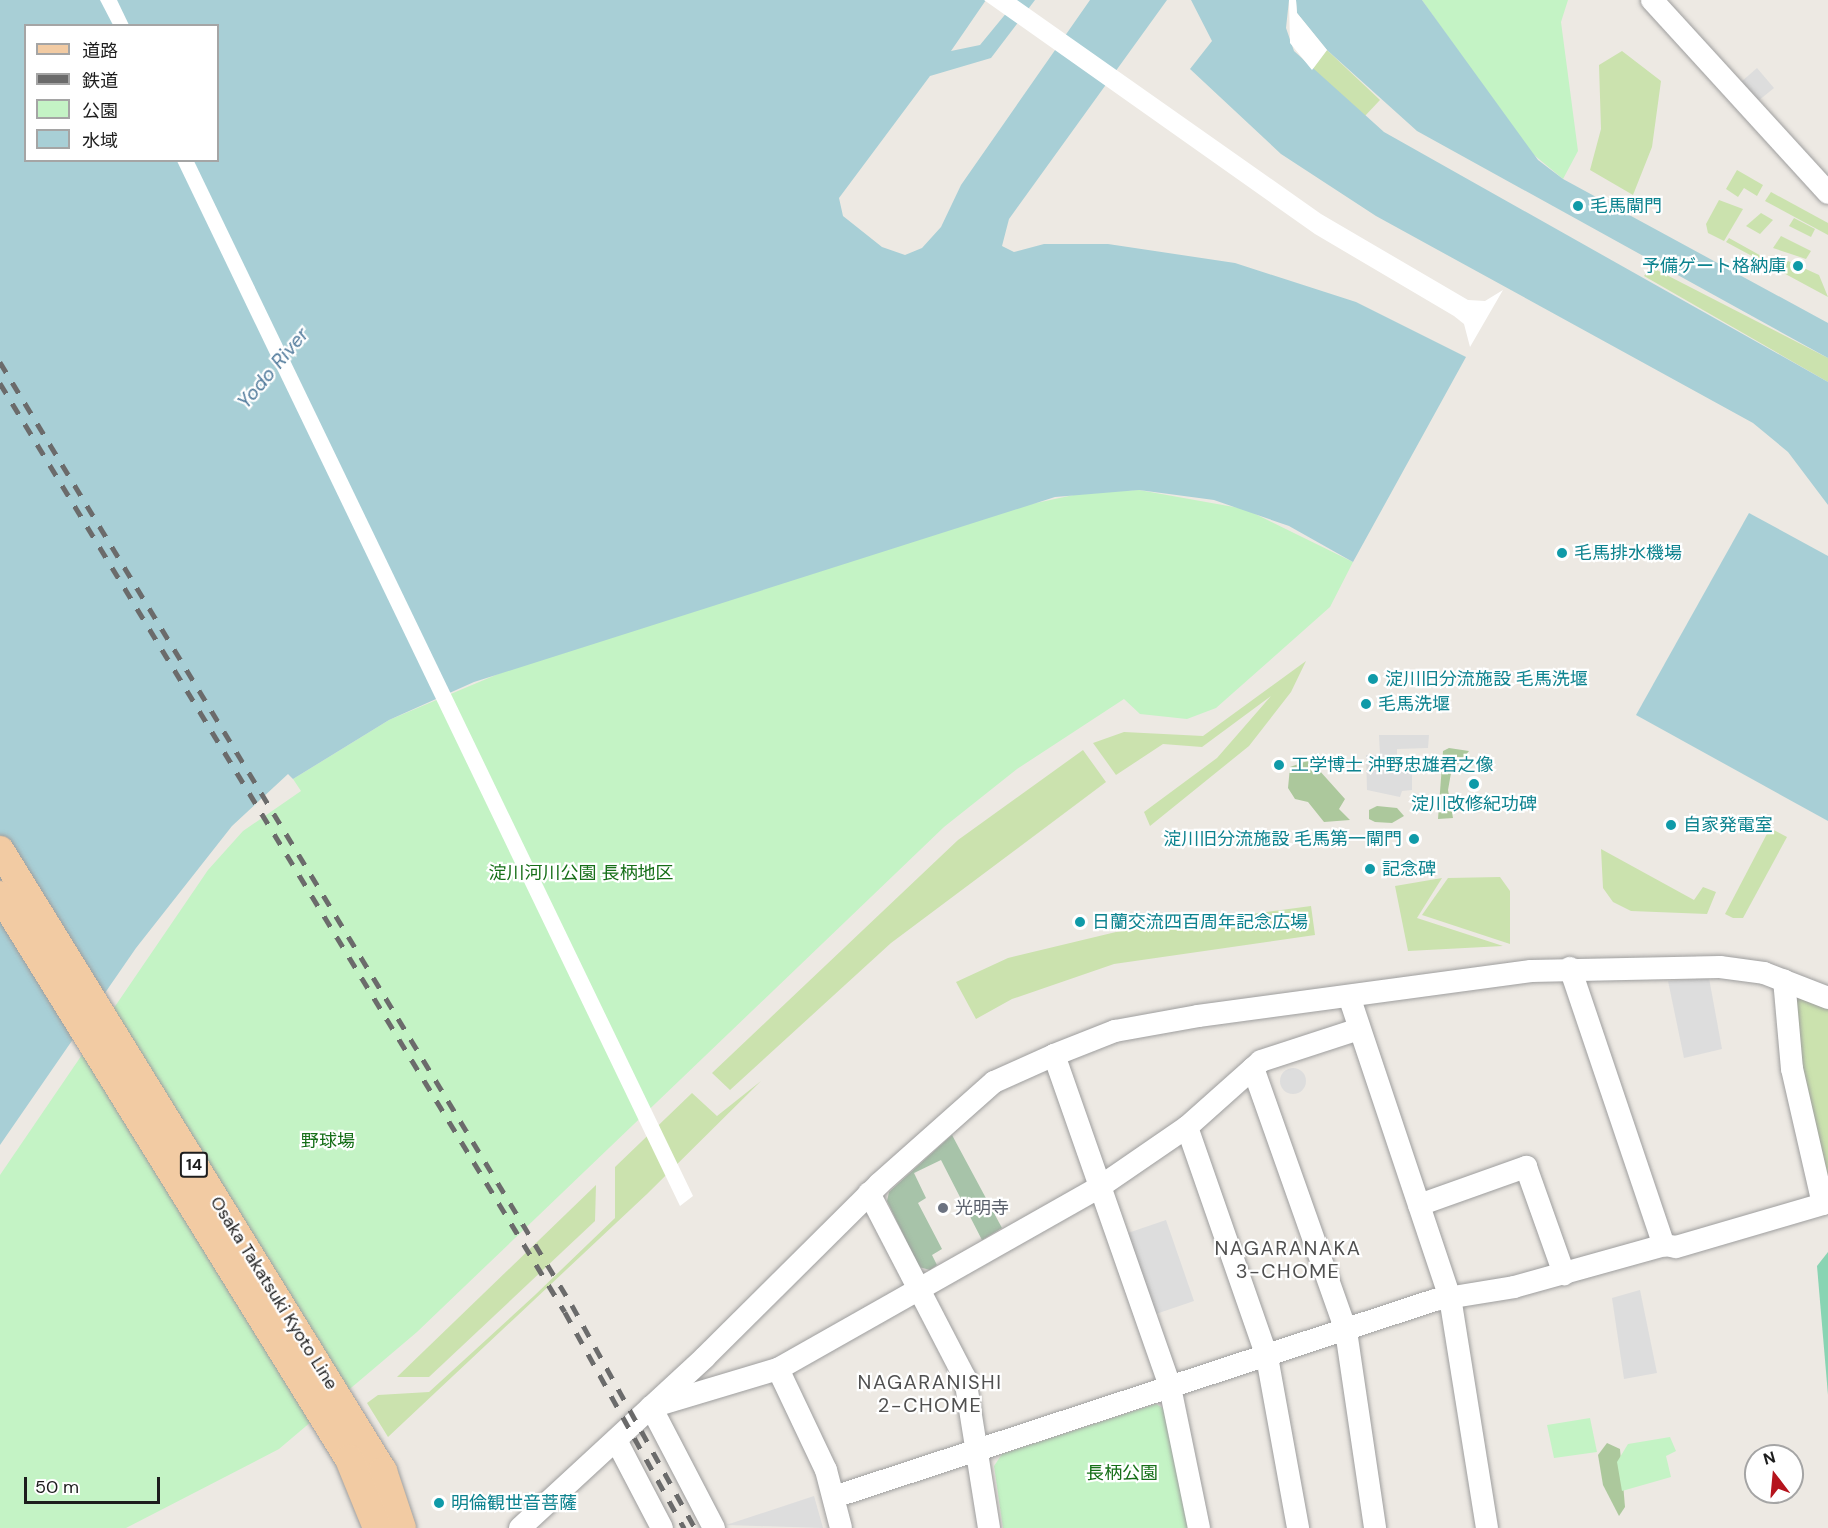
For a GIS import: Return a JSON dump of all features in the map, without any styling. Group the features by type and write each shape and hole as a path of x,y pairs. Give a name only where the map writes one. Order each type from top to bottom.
{"main road":[{"name":"Osaka Takatsuki Kyoto Line","path":"0,850 377,1489 377,1528"},
{"name":"Osaka Takatsuki Kyoto Line","path":"0,895 402,1528"}],"street":[{"path":"1652,0 1828,193"},
{"path":"533,1524 869,1193 994,1082 1054,1055 1115,1031 1349,996 1570,968 1720,967 1784,980 1828,998"},
{"path":"1570,968 1664,1245"},
{"path":"834,1497 976,1449 1450,1297 1564,1274 1664,1245 1676,1247 1823,1204 1792,1069 1784,980"},
{"path":"1349,996 1450,1297 1487,1528"},
{"path":"651,1407 778,1368 1101,1186 1187,1127 1253,1068 1359,1029"},
{"path":"1054,1055 1170,1387 1199,1528"},
{"path":"1253,1068 1346,1332 1375,1528"},
{"path":"1187,1127 1268,1357 1298,1528"},
{"path":"1419,1205 1526,1167 1564,1274"},
{"path":"869,1193 922,1287 965,1378 989,1528"},
{"path":"778,1368 834,1497 841,1528"},
{"path":"651,1407 714,1528"},
{"path":"616,1440 662,1528"}],"green space":[{"path":"1422,0 1568,0 1561,22 1578,151 1563,179 1528,150"},
{"path":"1327,50 1380,100 1364,117 1312,70"},
{"path":"1622,51 1661,81 1652,147 1633,195 1590,170 1601,129 1599,65"},
{"path":"1737,170 1763,185 1757,196 1744,188 1738,197 1726,189"},
{"path":"1771,192 1828,223 1828,235 1765,201"},
{"path":"1719,200 1743,209 1724,241 1708,233 1706,224"},
{"path":"1761,213 1773,220 1760,234 1746,226"},
{"path":"1794,218 1815,229 1811,237 1789,226"},
{"path":"1781,236 1811,251 1806,259 1773,248"},
{"path":"1729,238 1781,267 1786,260 1819,275 1828,297 1726,242"},
{"path":"1651,267 1828,358 1828,382 1644,276"},
{"path":"1139,490 1245,509 1353,562 1330,607 1216,708 1187,719 1140,714 1124,699 1017,769 944,827 417,1332 279,1449 126,1528 0,1528 0,1175 208,870 243,831 301,791 293,779 389,720 515,667 1017,507 1088,492"},
{"path":"1306,661 1291,692 1249,746 1150,826 1144,812 1217,758 1271,696 1202,747 1163,744 1116,775 1093,743 1124,732 1203,736"},
{"path":"1449,748 1469,751 1451,773 1448,790 1453,818 1438,819 1443,751"},
{"path":"1083,750 1106,782 891,943 730,1090 712,1073 958,840"},
{"path":"1310,760 1345,799 1339,809 1350,820 1324,822 1308,802 1295,799 1288,788 1290,767"},
{"path":"1377,806 1397,808 1404,816 1392,823 1375,822 1369,819 1369,810"},
{"path":"1770,828 1787,837 1743,918 1733,918 1725,914"},
{"path":"1601,849 1694,900 1703,887 1716,892 1707,914 1631,911 1613,902 1603,888"},
{"path":"1500,877 1510,891 1510,944 1422,915 1448,878"},
{"path":"1442,878 1417,918 1503,946 1408,951 1395,886"},
{"path":"1311,906 1315,935 1114,964 1012,999 976,1019 956,982 1008,958 1116,932"},
{"path":"1794,995 1828,1009 1828,1190 1804,1088"},
{"path":"761,1081 647,1194 388,1437 367,1403 378,1395 429,1392 535,1295 615,1218 615,1167 692,1093 717,1116"},
{"path":"952,1135 1002,1228 982,1240 941,1160 914,1173 926,1198 918,1203 942,1249 932,1255 937,1265 930,1270 919,1267 887,1201 889,1192"},
{"path":"596,1185 595,1221 429,1377 397,1377"},
{"path":"1828,1252 1828,1395 1817,1266"},
{"name":"長柄公園","path":"1156,1404 1166,1410 1190,1528 1003,1528 994,1466 1002,1454"},
{"path":"1590,1418 1597,1452 1554,1458 1547,1425"},
{"path":"1670,1437 1676,1451 1666,1456 1671,1477 1622,1491 1617,1462 1628,1444"},
{"path":"1607,1443 1620,1449 1625,1507 1619,1516 1603,1485 1598,1455"}],"shaded area":[{"path":"1757,68 1774,88 1758,101 1741,82"},
{"path":"1379,735 1429,735 1428,748 1397,749 1397,756 1412,756 1412,790 1402,791 1400,797 1367,790 1366,755 1380,755"},
{"path":"1709,978 1722,1049 1684,1058 1668,981"},
{"path":"1293,1068 1302,1072 1306,1081 1302,1090 1293,1094 1284,1090 1280,1081 1284,1072"},
{"path":"1166,1220 1194,1301 1153,1315 1125,1234"},
{"path":"1640,1290 1657,1373 1624,1379 1612,1298"},
{"path":"814,1496 823,1528 726,1525"}],"water":[{"name":"Yodo River","path":"0,0 986,0 951,51 980,45 1017,0 1035,0 991,58 930,76 839,198 843,216 882,247 905,255 922,248 941,227 961,185 1090,0 1167,0 1009,219 1002,246 1014,252 1044,244 1108,244 1235,263 1356,302 1466,357 1353,562 1289,526 1214,500 1139,490 1055,497 474,682 389,720 293,779 288,774 232,826 136,948 0,1145"},
{"path":"1191,0 1289,0 1286,28 1294,51 1384,132 1828,382 1828,505 1788,452 1753,423 1376,216 1281,154 1190,69 1212,41"},
{"path":"1296,0 1422,0 1538,160 1563,179 1828,323 1828,358 1417,131 1327,50 1297,13"},
{"path":"1749,513 1828,556 1828,821 1636,715"}],"pier":[{"path":"100,0 117,0 129,24 112,24"},
{"path":"984,0 1017,0 1321,214 1468,300 1485,301 1503,290 1470,347 1464,324 1454,316 1315,234"},
{"path":"1289,0 1296,0 1297,13 1327,50 1312,70 1290,43"},
{"path":"177,162 194,162 693,1196 680,1206"}],"railway":[{"path":"0,362 572,1305 695,1528"},
{"path":"0,383 565,1312 684,1528"}],"place":[{"name":"毛馬閘門","path":"1578,206"},
{"name":"予備ゲート格納庫","path":"1798,266"},
{"name":"毛馬排水機場","path":"1562,553"},
{"name":"淀川旧分流施設 毛馬洗堰","path":"1373,679"},
{"name":"毛馬洗堰","path":"1366,704"},
{"name":"工学博士 沖野忠雄君之像","path":"1279,765"},
{"name":"淀川改修紀功碑","path":"1474,784"},
{"name":"自家発電室","path":"1671,825"},
{"name":"淀川旧分流施設 毛馬第一閘門","path":"1414,839"},
{"name":"記念碑","path":"1370,869"},
{"name":"日蘭交流四百周年記念広場","path":"1080,922"},
{"name":"光明寺","path":"943,1208"},
{"name":"明倫観世音菩薩","path":"439,1503"}],"district":[{"name":"NAGARANAKA 3-CHOME","path":"1288,1260"},
{"name":"NAGARANISHI 2-CHOME","path":"930,1394"}],"park label":[{"name":"淀川河川公園 長柄地区","path":"581,873"},
{"name":"野球場","path":"328,1141"}]}
